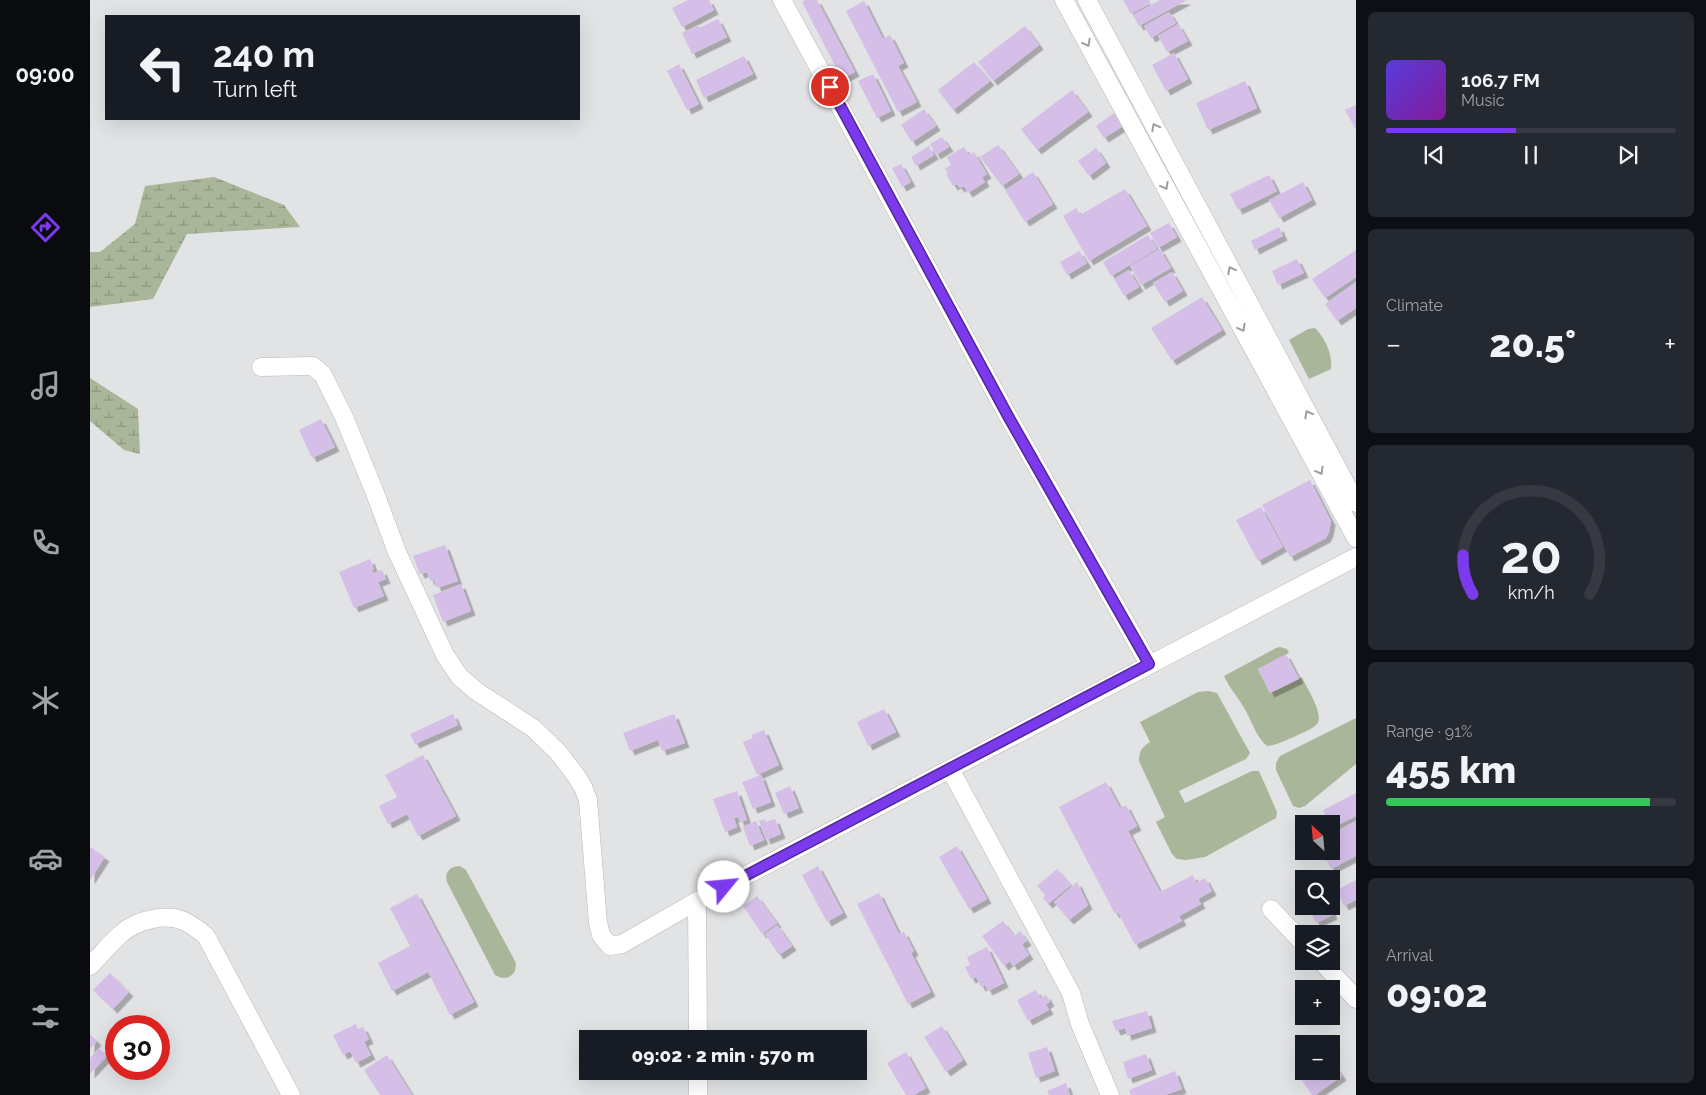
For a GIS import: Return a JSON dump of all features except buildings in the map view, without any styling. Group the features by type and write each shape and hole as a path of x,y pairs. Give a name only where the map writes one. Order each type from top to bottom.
{"street":[{"path":"782,0 1008,416 1149,664"},
{"path":"1064,0 1356,538"},
{"path":"1086,0 1356,503"},
{"path":"261,367 313,366 323,374 344,416 397,552 445,656 459,676 476,691 532,728 558,752 577,777 588,800 598,923 601,935 610,946 622,944 697,901 1356,557"},
{"path":"950,769 1071,994 1080,1024 1110,1095"},
{"path":"697,901 698,1030"},
{"path":"1271,909 1295,934"},
{"path":"90,966 123,932 138,924 159,917 182,920 195,927 206,936 291,1095"},
{"path":"1329,970 1356,999"},
{"path":"698,1080 698,1095"}],"green space":[{"path":"214,177 284,205 300,227 187,234 153,299 90,307 90,252 100,252 135,224 145,186"},
{"path":"1315,328 1328,347 1331,369 1309,379 1289,340 1308,329"},
{"path":"90,378 138,409 140,454 124,450 90,421"},
{"path":"1280,647 1287,649 1289,653 1258,669 1270,693 1302,677 1317,708 1319,720 1315,726 1307,731 1275,745 1267,746 1259,737 1246,711 1224,676"},
{"path":"1209,691 1217,693 1250,753 1246,759 1179,791 1185,803 1252,771 1259,771 1277,812 1276,818 1205,857 1186,860 1177,859 1172,854 1156,822 1165,817 1139,761 1142,750 1150,742 1140,722 1198,692"},
{"path":"1356,718 1356,764 1305,806 1299,808 1293,806 1276,770 1276,763 1280,756"},
{"path":"460,866 466,870 516,963 515,971 509,977 501,978 495,975 448,884 446,877 448,871 453,867"}],"route":[{"path":"724,887 1149,664 1008,416 830,87"}]}
